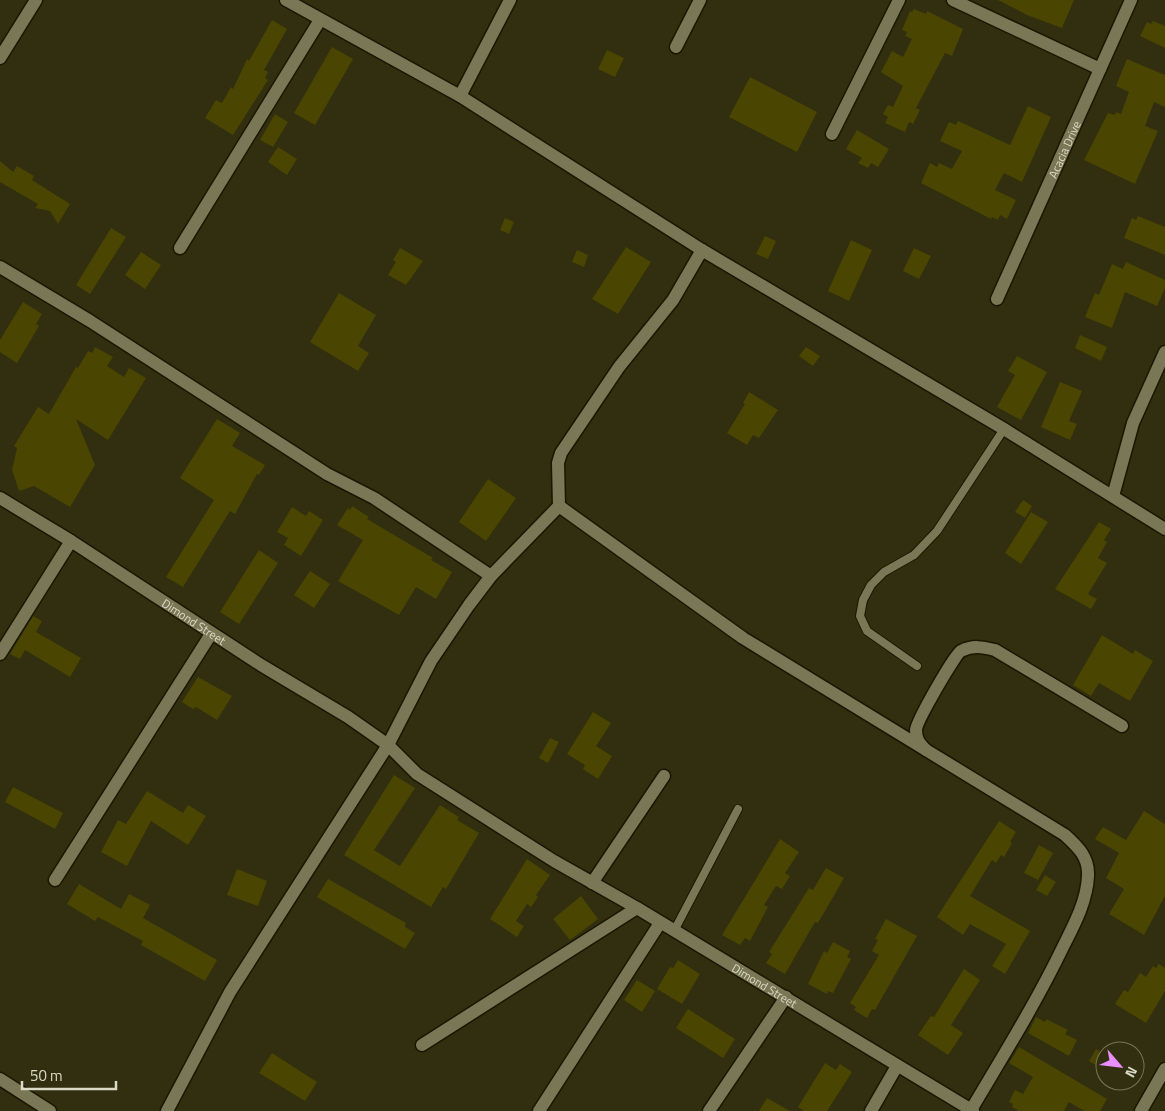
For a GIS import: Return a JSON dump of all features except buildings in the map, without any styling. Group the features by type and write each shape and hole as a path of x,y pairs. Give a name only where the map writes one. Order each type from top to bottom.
{"street":[{"path":"0,58 36,0"},
{"path":"286,0 460,96 702,250 1004,429 1165,529"},
{"path":"460,96 510,0"},
{"path":"676,47 700,0"},
{"path":"832,134 899,0"},
{"path":"953,0 1100,69"},
{"name":"Acacia Drive","path":"997,299 1131,0"},
{"path":"180,248 320,20"},
{"path":"167,1111 198,1057 220,1009 388,745 435,655 491,576 559,506 558,463 561,453 618,367 672,300 702,250"},
{"path":"0,267 90,321 327,474 374,498 491,576"},
{"path":"1113,496 1134,423 1165,352"},
{"name":"Dimond Street","path":"0,498 72,541 212,634 348,717 388,745 417,774 554,861 637,908 972,1110"},
{"path":"559,506 743,638 1065,835 1078,846 1086,858 1087,867 1086,895 1076,921 1049,976 972,1110"},
{"path":"0,654 72,541"},
{"path":"56,880 212,634"},
{"path":"926,750 917,741 916,729 920,716 959,652 976,646 995,650 1122,726"},
{"path":"592,882 664,776"},
{"path":"422,1044 637,908"},
{"path":"540,1111 660,923"},
{"path":"709,1111 786,997"},
{"path":"871,1111 897,1066"},
{"path":"1141,1111 1165,1069"},
{"path":"0,1079 50,1111"}],"lane":[{"path":"917,666 867,631 860,616 863,600 871,585 884,572 914,555 937,532 1004,429"},
{"path":"674,931 738,809"}]}
